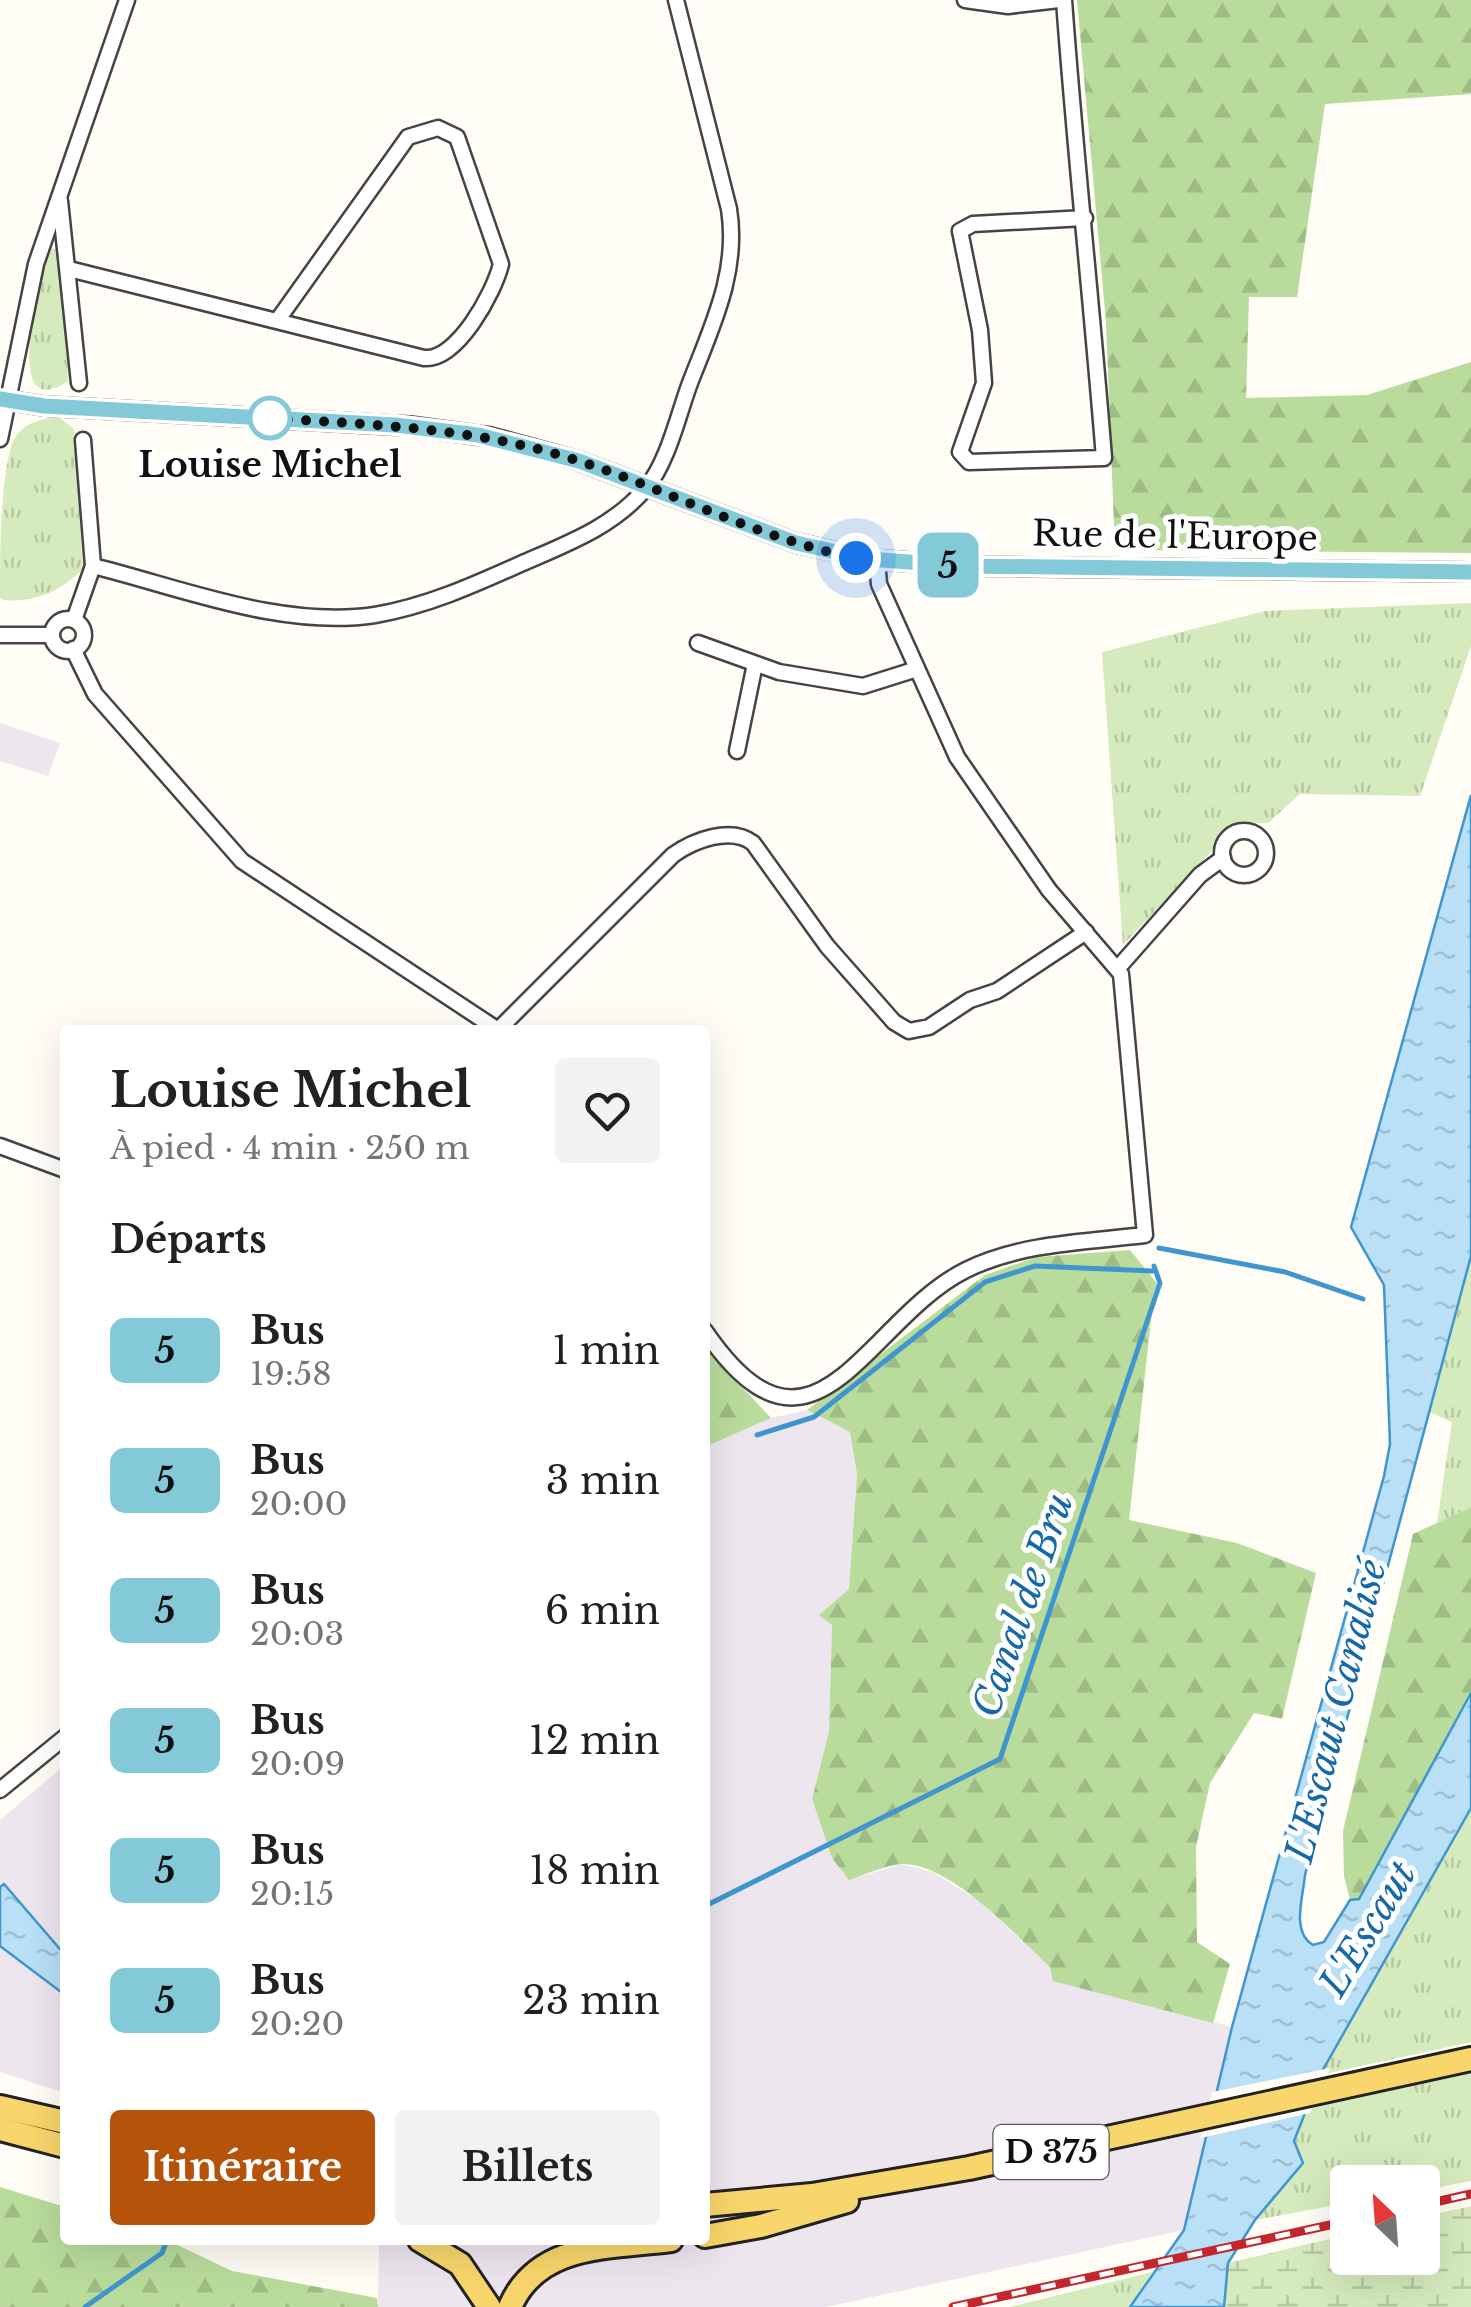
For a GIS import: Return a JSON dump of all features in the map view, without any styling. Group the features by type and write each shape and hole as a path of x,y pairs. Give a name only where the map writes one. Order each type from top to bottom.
{"main road":[{"name":"D 375","path":"710,2205 801,2196 935,2175 1167,2129 1471,2059"},
{"path":"6,2107 60,2121"},
{"path":"0,2130 60,2145"},
{"path":"710,2235 761,2226 935,2175"},
{"path":"428,2245 460,2264 489,2307"},
{"path":"510,2307 529,2275 550,2260 632,2245"}],"street":[{"path":"0,439 3,399 30,286 127,0"},
{"path":"93,566 262,608 305,615 373,615 444,596 581,538 604,526 648,487 724,297 732,241 722,182 676,0"},
{"path":"965,0 1008,6 1061,0 1085,218 1104,458 973,463 962,456 959,448 984,383 980,330 960,231 973,224 1085,218"},
{"path":"68,269 424,358 442,357 454,349 501,264 457,137 438,128 408,136 277,321"},
{"path":"59,195 78,383"},
{"name":"Rue de l'Europe","path":"3,399 450,430 551,452 796,543 878,560 964,566 1471,572"},
{"path":"73,649 83,638 74,620 93,566 83,440"},
{"path":"710,1337 749,1383 778,1398 796,1398 840,1378 944,1284 968,1269 1036,1248 1145,1234 1134,1078 1124,985 1118,968 1049,890 957,757 879,584 878,560"},
{"path":"52,635 59,622 74,620"},
{"path":"0,634 52,635"},
{"path":"52,635 59,648 73,649"},
{"path":"698,643 755,664 863,686 917,669"},
{"path":"73,649 95,694 242,860 490,1025"},
{"path":"737,751 755,664"},
{"path":"503,1025 673,855 722,835 737,834 753,843 827,946 894,1022 910,1031 928,1026 970,1000 997,991 1086,932"},
{"path":"1118,968 1200,875 1223,858"},
{"path":"0,1146 60,1168"},
{"path":"0,1790 60,1741"}],"shaded area":[{"path":"0,723 60,743 48,776 0,761"},
{"path":"807,1410 850,1432 857,1474 849,1589 832,1625 829,1731 812,1799 849,1880 902,1864 932,1872 979,1901 1050,1967 1054,1981 1232,2027 1184,2230 826,2307 378,2307 379,2245 710,2245 710,1445 771,1418"},
{"path":"60,1769 60,2091 0,2072 0,1820"}],"green space":[{"path":"1077,0 1471,0 1471,94 1325,104 1297,297 1249,297 1246,398 1367,395 1471,362 1471,553 1115,550 1106,322"},
{"path":"53,248 60,252 68,381 47,390 35,384 30,344 43,268"},
{"path":"59,417 74,429 83,569 47,594 4,600 0,598 2,518 5,475 13,441 27,426"},
{"path":"1471,603 1471,646 1420,796 1300,794 1268,823 1237,824 1123,945 1102,652 1265,611"},
{"path":"1130,1250 1160,1287 1154,1292 1129,1520 1237,1543 1316,1573 1282,1719 1254,1713 1210,1783 1196,1847 1197,1942 1230,1964 1213,2023 1053,1981 1050,1967 982,1904 941,1875 921,1867 896,1865 849,1880 832,1858 812,1799 829,1731 832,1625 819,1615 849,1589 857,1474 850,1432 807,1410 985,1275 1037,1257"},
{"path":"1471,1256 1471,1507 1437,1523 1452,1422 1429,1412"},
{"path":"710,1353 771,1418 710,1445"},
{"path":"1471,1507 1471,1693 1359,1899 1350,1900 1344,1876 1343,1831 1413,1534"},
{"path":"1471,1808 1471,2042 1320,2075"},
{"path":"1471,2068 1471,2181 1440,2187 1440,2165 1330,2165 1330,2206 1255,2220 1303,2164 1294,2141 1310,2101"},
{"path":"0,2187 60,2205 60,2245 177,2245 232,2271 377,2298 378,2307 0,2307"},
{"path":"1471,2206 1471,2307 1224,2307 1228,2263 1330,2239 1330,2275 1440,2275 1440,2213"},
{"path":"1152,2272 1130,2307 1010,2307"}],"water":[{"path":"1471,795 1471,1256 1305,1875 1300,1923 1306,1939 1313,1945 1324,1942 1350,1900 1359,1899 1471,1693 1471,1808 1320,2075 1294,2141 1303,2163 1255,2220 1228,2263 1224,2307 1130,2307 1184,2230 1232,2027 1384,1476 1390,1444 1384,1285 1351,1227"},
{"path":"4,1884 60,1949 60,1991 0,1946 0,1887"}],"pier":[{"path":"1330,2068 1310,2113 1201,2138 1212,2092"}],"waterway":[{"path":"1159,1248 1285,1272 1363,1299"},
{"name":"Canal de Bru","path":"757,1435 814,1417 985,1282 1035,1266 1153,1271"},
{"name":"Canal de Bru","path":"710,1904 1000,1759 1160,1283 1154,1266"},
{"name":"Canal de Bru","path":"85,2307 162,2253 165,2245"}],"railway":[{"path":"1440,2201 1471,2194"},
{"path":"953,2307 1330,2225"}],"bus line":[{"name":"5","path":"0,399 44,406 436,428 478,435 579,461 796,543 868,559 964,566 1471,572"}],"place":[{"name":"Louise Michel","path":"270,418"}],"route":[{"path":"270,418 423,427 506,440 579,461 796,543 856,558"}],"water label":[{"name":"L'Escaut Canalisé","path":"1336,1711"},
{"name":"L'Escaut","path":"1368,1929"}]}
